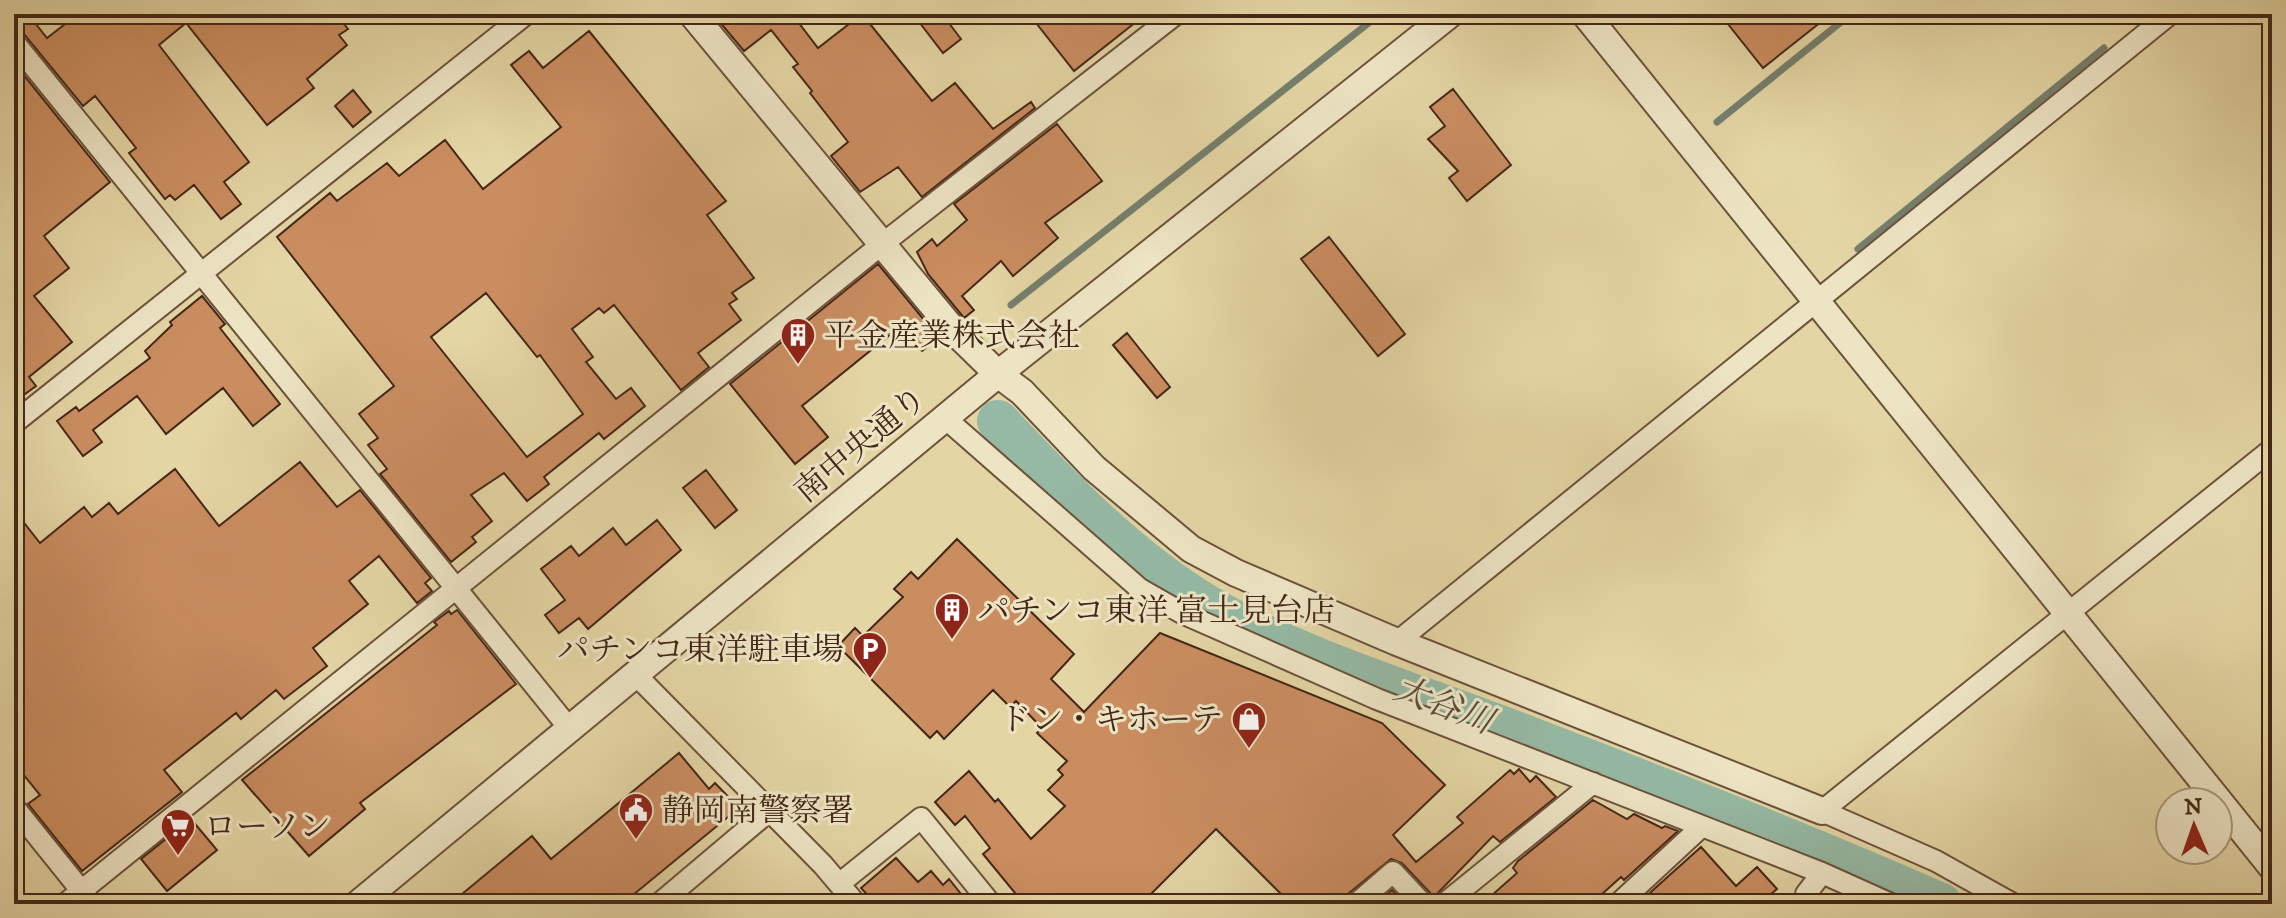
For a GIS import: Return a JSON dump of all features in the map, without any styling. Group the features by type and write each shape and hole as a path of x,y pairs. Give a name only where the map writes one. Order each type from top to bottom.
{"street":[{"path":"14,423 526,14"},
{"path":"692,14 954,331 998,374 1022,392 1103,475 1191,549 1236,573 1397,642 1822,811 1936,861 2013,904"},
{"path":"65,904 87,897 881,245 1176,14"},
{"name":"南中央通り","path":"358,904 998,374 1450,14"},
{"path":"1585,14 2272,867"},
{"path":"1397,642 2170,14"},
{"path":"14,42 569,728"},
{"path":"945,418 1130,580 1172,607 1377,699 1700,828 1822,873 1891,904"},
{"path":"1822,811 2272,449"},
{"path":"635,674 856,904"},
{"path":"1444,904 1593,783"},
{"path":"14,807 87,897"},
{"path":"659,904 769,811"},
{"path":"839,884 921,818 991,904"},
{"path":"1618,904 1700,828"},
{"path":"1356,904 1393,872 1423,904"},
{"path":"1805,901 1822,873"}],"building":[{"path":"14,14 28,14 47,38 78,14 336,14 348,29 339,35 347,45 307,79 314,88 267,125 186,23 159,45 249,162 224,182 241,204 221,219 194,185 175,200 170,195 165,199 129,153 136,148 95,96 83,106 24,34 14,29"},
{"path":"713,14 792,14 818,48 862,14 932,101 955,83 993,129 1031,102 1035,108 922,197 898,167 860,192 831,156 848,142 810,93 812,91 793,67 798,64 771,30 744,51"},
{"path":"913,14 942,14 961,39 943,53"},
{"path":"1029,14 1146,14 1074,71"},
{"path":"1720,14 1831,14 1763,68"},
{"path":"589,31 726,201 707,215 754,278 732,293 737,299 729,304 741,320 698,353 709,367 681,390 614,305 604,313 599,308 572,329 593,357 586,362 616,399 631,388 645,406 604,439 599,433 544,477 549,484 527,501 504,473 471,495 492,521 472,537 476,542 451,562 380,474 387,469 368,445 378,438 359,414 394,386 277,237 330,193 337,201 387,163 399,176 445,140 483,189 561,127 511,65 529,51 543,68","holes":["486,293 537,357 540,355 583,414 527,457 431,337"]},
{"path":"14,63 110,182 44,236 69,268 34,296 72,342 29,377 36,386 14,402"},
{"path":"1453,89 1511,165 1467,201 1449,178 1458,171 1428,139 1445,126 1430,107"},
{"path":"353,90 371,112 353,127 335,106"},
{"path":"1057,124 1102,181 1045,223 1058,238 1013,276 1001,261 962,296 974,310 964,318 928,274 917,252 932,239 937,246 967,220 954,204"},
{"path":"1329,237 1405,334 1378,356 1301,259"},
{"name":"平金産業株式会社","path":"878,264 939,338 922,351 901,326 802,406 828,437 795,464 730,384"},
{"path":"202,296 225,324 220,328 280,404 253,426 223,388 166,434 137,396 93,430 102,442 83,456 57,421 76,407 79,411 150,358 145,351 172,325 170,322"},
{"path":"1127,333 1170,387 1157,398 1113,345"},
{"path":"300,462 337,507 360,490 431,578 425,583 432,591 417,603 379,556 349,581 368,604 313,648 327,666 284,699 276,690 241,719 236,713 164,770 182,792 82,871 28,804 40,795 14,763 14,510 40,543 84,507 92,517 109,503 118,514 175,469 219,526"},
{"path":"706,470 737,510 715,528 683,488"},
{"path":"657,520 681,550 588,629 579,618 559,633 545,615 565,600 541,569 571,546 579,556 613,528 626,545"},
{"path":"957,539 1074,654 1051,679 1084,712 1160,633 1382,723 1445,785 1393,835 1416,862 1463,823 1457,817 1510,770 1514,774 1519,769 1530,782 1536,776 1556,797 1500,842 1493,836 1434,897 1402,863 1391,859 1348,894 1343,904 1291,904 1216,829 1141,904 1031,904 1024,896 1020,899 983,854 990,848 965,816 955,825 935,802 969,771 995,802 998,799 1031,839 1065,806 1048,790 1063,775 1058,770 1067,761 1037,733 1042,728 1016,701 1010,707 993,690 944,739 937,731 930,738 838,646 855,628 863,636 903,597 894,589 911,572 918,579"},
{"path":"457,610 516,684 360,803 365,809 309,856 242,780 437,625 434,622 449,611 451,614"},
{"name":"静岡南警察署","path":"679,753 709,789 715,783 739,808 622,904 450,904 532,836 551,859"},
{"path":"1593,800 1627,819 1634,814 1662,828 1665,826 1678,831 1624,880 1621,877 1591,904 1482,904 1517,873 1513,868 1518,861"},
{"path":"191,819 217,850 167,891 141,859"},
{"path":"1701,847 1736,886 1757,867 1777,889 1770,895 1778,904 1692,904 1689,901 1686,904 1645,904 1642,900"},
{"path":"896,858 918,882 931,871 943,885 949,879 969,904 876,904 861,888"},
{"path":"1392,890 1405,904 1376,904"}],"waterway":[{"path":"1011,305 1380,14"},
{"path":"1717,122 1851,14"},
{"path":"1858,249 2104,48"},
{"name":"大谷川","path":"998,421 1122,543 1177,586 1239,623 1311,656 1664,790 1941,904"}],"place":[{"name":"平金産業株式会社","path":"798,366"},
{"name":"パチンコ東洋 富士見台店","path":"952,641"},
{"name":"パチンコ東洋駐車場","path":"870,680"},
{"name":"ドン・キホーテ","path":"1249,750"},
{"name":"静岡南警察署","path":"636,841"},
{"name":"ローソン","path":"178,857"}]}
